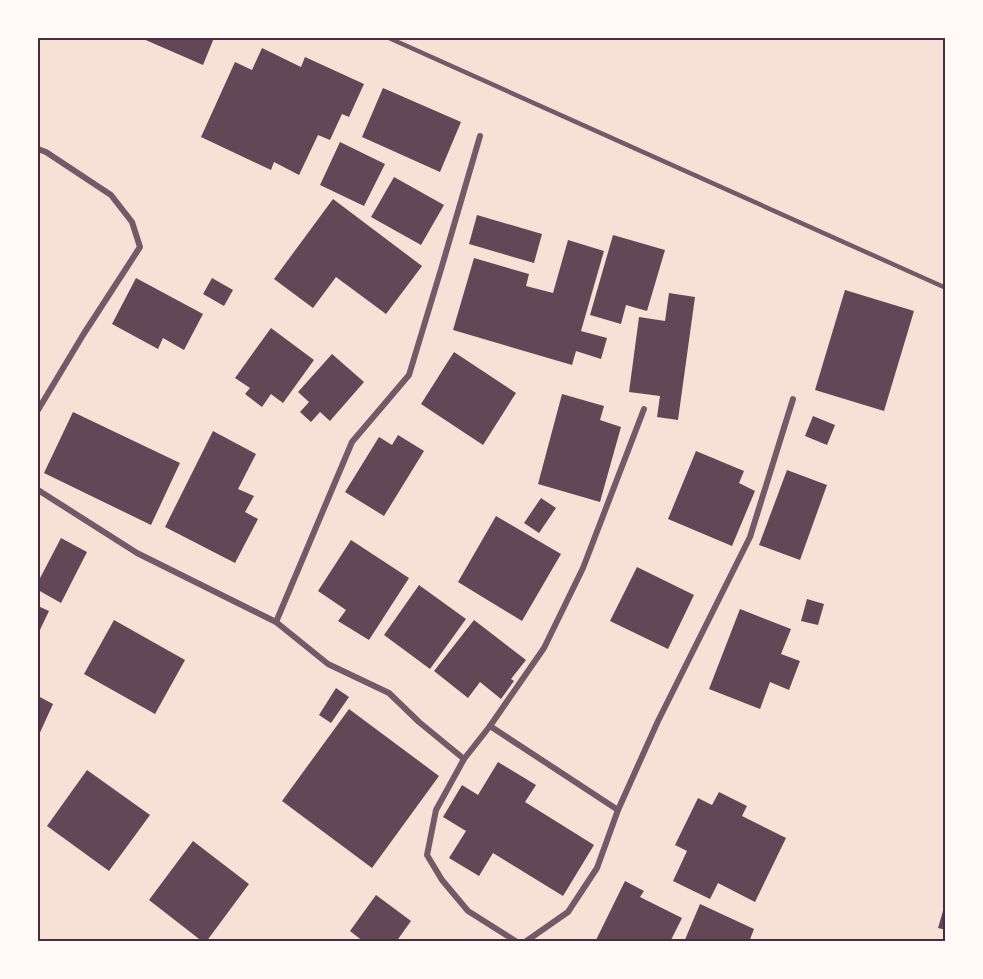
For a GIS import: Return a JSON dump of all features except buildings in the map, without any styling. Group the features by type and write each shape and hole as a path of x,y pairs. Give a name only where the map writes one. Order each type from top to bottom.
{"street":[{"path":"276,622 352,442 409,375 480,136"},
{"path":"38,149 111,195 132,222 140,247 82,335 38,410"},
{"path":"525,942 568,912 597,868 618,810 658,721 750,537 793,399"},
{"path":"517,942 468,911 442,880 427,855 436,810 464,759 544,648 583,568 644,409"},
{"path":"38,490 137,554 276,622 328,664 389,693 419,722 464,759"},
{"path":"490,726 618,810"}],"lane":[{"path":"389,38 945,288"}]}
